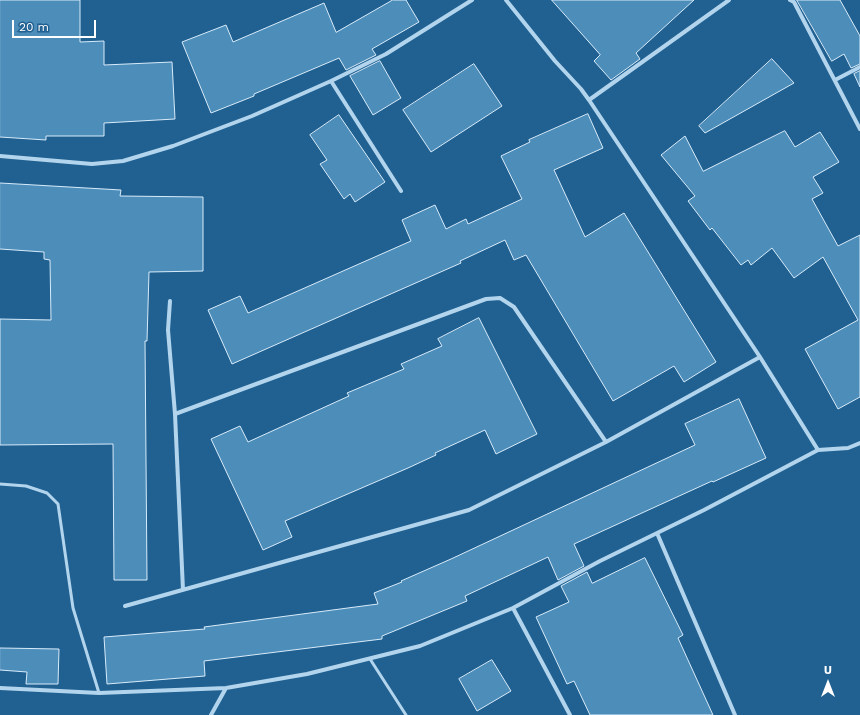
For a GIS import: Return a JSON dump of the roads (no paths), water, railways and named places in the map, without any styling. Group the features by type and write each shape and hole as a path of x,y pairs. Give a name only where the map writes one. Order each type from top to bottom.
{"street":[{"path":"0,156 92,164 123,161 187,141 252,116 386,54 472,0"},
{"path":"506,0 555,61 589,100 760,357 818,450"},
{"path":"589,100 729,0"},
{"path":"790,0 794,2 860,129"},
{"path":"835,80 860,67"},
{"path":"330,81 402,191"},
{"path":"175,414 486,299 500,298 514,307 606,442"},
{"path":"170,301 168,330 175,414 183,590"},
{"path":"126,606 469,510 606,442 760,357"},
{"path":"0,688 99,693 226,688 307,674 420,646 513,608 600,561 818,450 848,448 860,443"},
{"path":"657,533 735,715"},
{"path":"513,608 570,715"},
{"path":"212,715 226,688"}],"lane":[{"path":"0,484 26,486 47,493 58,504 73,608 99,693"},
{"path":"370,658 406,715"}]}
